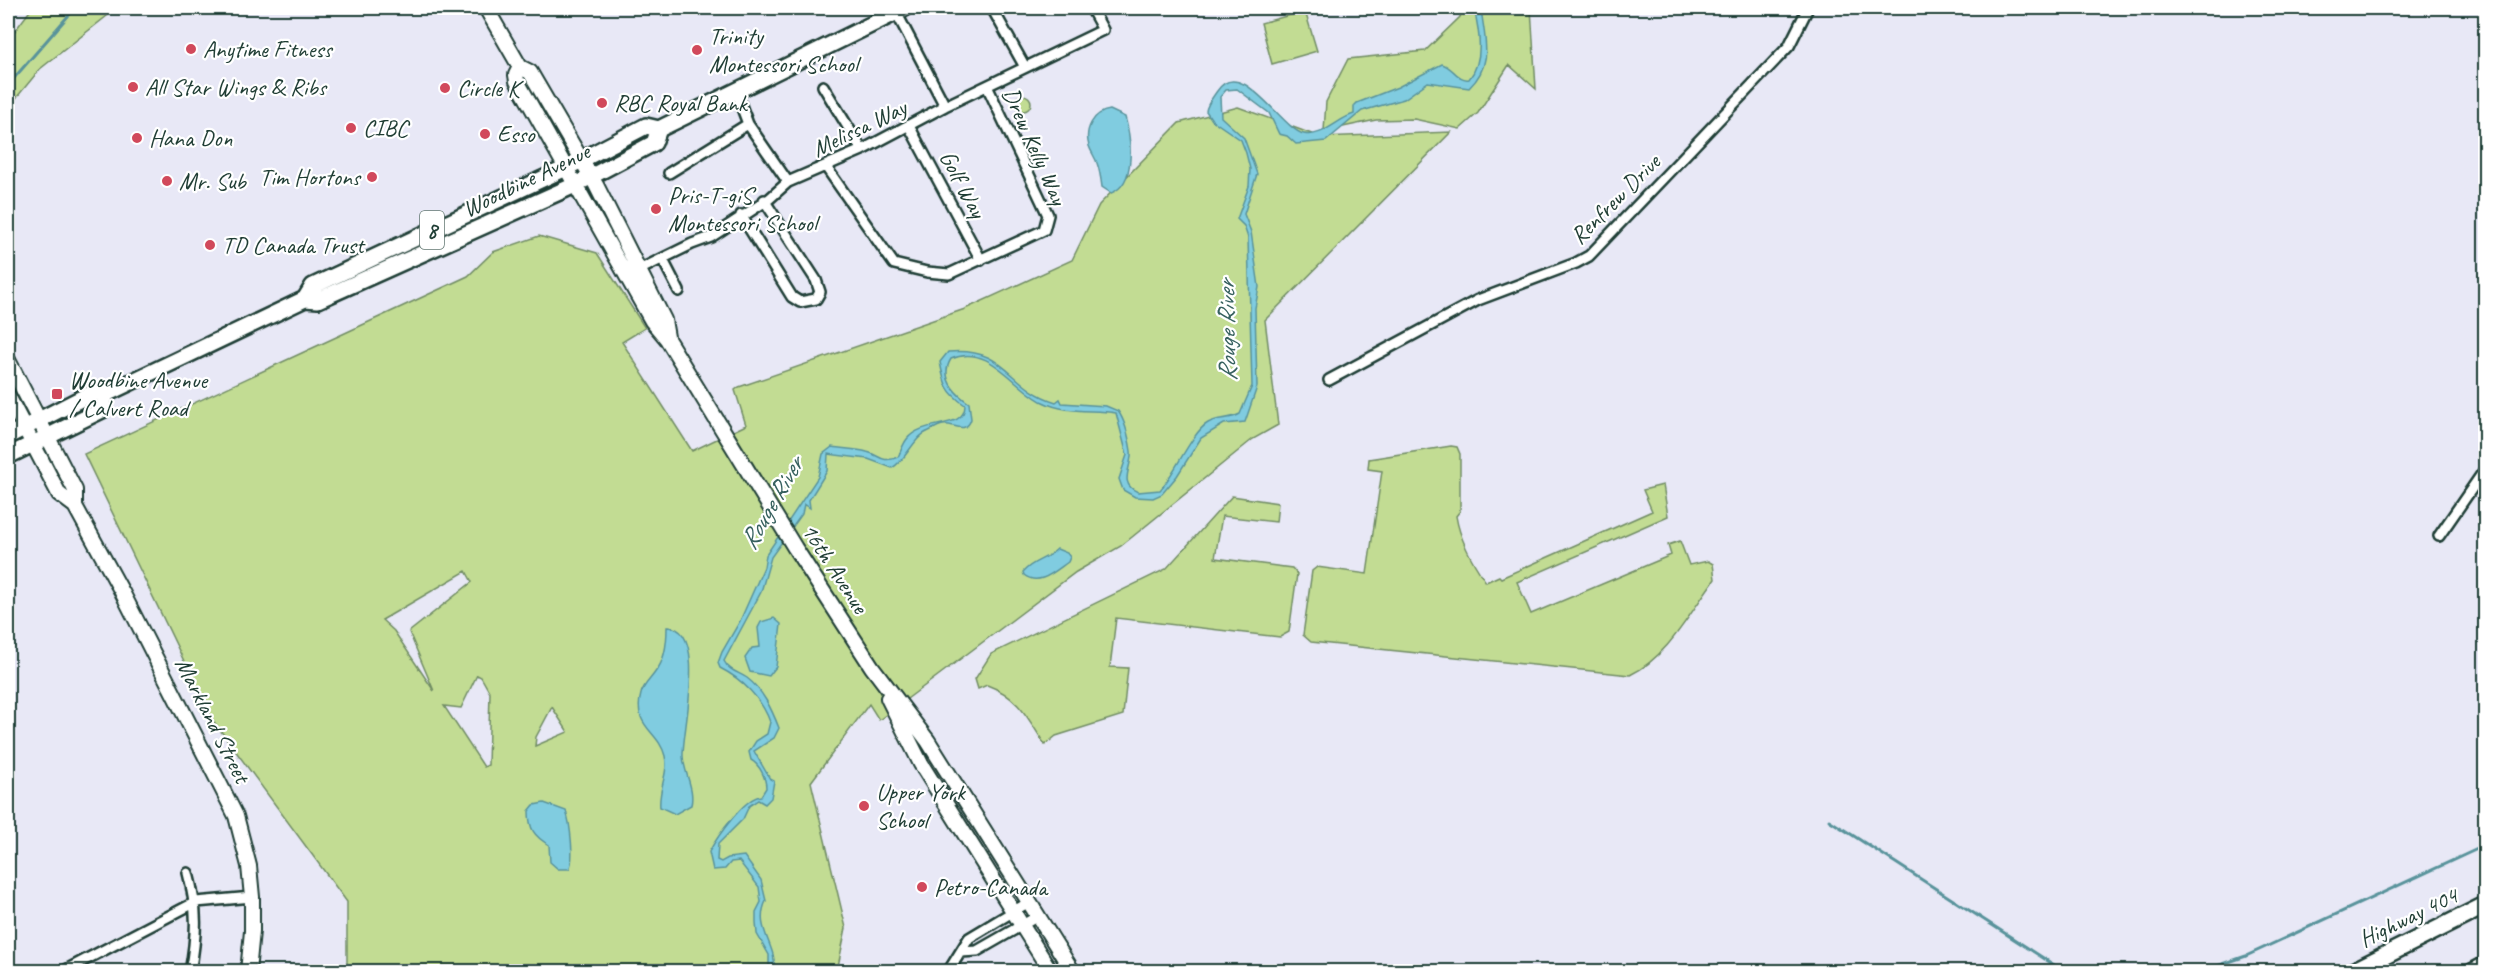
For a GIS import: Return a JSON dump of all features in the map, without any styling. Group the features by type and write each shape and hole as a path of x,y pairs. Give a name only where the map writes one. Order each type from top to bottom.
{"highway":[{"name":"Highway 404","path":"2352,972 2486,905"},
{"path":"2473,972 2486,965"}],"main road":[{"name":"16th Avenue","path":"486,8 520,67 530,72 591,177 664,320 668,339"},
{"name":"Woodbine Avenue","path":"8,436 92,393 106,394 304,299 313,286 566,168 646,126 659,129 900,10"},
{"name":"16th Avenue","path":"520,67 517,80 652,321 668,339 795,548 872,667 928,741 1073,972"},
{"name":"Woodbine Avenue","path":"304,299 318,300 575,185 654,143 659,129"},
{"name":"Markland Street","path":"8,360 75,490 75,506"},
{"name":"Woodbine Avenue","path":"8,456 102,410 106,394"},
{"name":"Markland Street","path":"8,396 59,494 75,506 222,784 242,837 249,866 252,931 248,972"},
{"name":"16th Avenue","path":"872,667 921,764 1051,972"}],"street":[{"path":"993,8 1025,67"},
{"name":"Melissa Way","path":"639,270 711,237 788,182 862,150 945,106 1103,30 1091,8"},
{"name":"Renfrew Drive","path":"1329,380 1478,300 1589,256 1789,46 1808,8"},
{"path":"900,10 945,106"},
{"path":"823,86 862,150"},
{"name":"Drew Kelly Way","path":"826,167 894,264 927,272 949,274 1044,230 1048,215 987,86"},
{"path":"736,92 748,123 788,182"},
{"path":"669,173 748,123"},
{"name":"Golf Way","path":"909,126 981,260"},
{"path":"741,215 792,297 800,302 816,299 820,292 816,280 764,200"},
{"path":"663,260 679,291"},
{"path":"2439,536 2486,468"},
{"path":"188,873 196,902 197,935 190,972"},
{"path":"62,972 196,902 252,897"},
{"path":"948,972 969,938 1029,902"},
{"path":"961,952 977,951 1038,916"}],"green space":[{"path":"32,8 117,8 40,69 8,108 8,40"},
{"path":"1462,8 1531,8 1536,89 1509,65 1478,113 1460,129 1414,119 1376,120 1324,131 1326,102 1348,59 1425,51 1460,17"},
{"path":"1305,11 1317,51 1272,64 1261,23"},
{"path":"1023,95 1029,97 1031,103 1029,109 1023,111 1017,109 1015,103 1017,97"},
{"path":"1238,107 1320,137 1451,132 1265,320 1278,425 1253,439 1121,546 1076,572 879,720 869,704 811,782 846,928 837,971 347,971 347,902 212,719 84,454 468,276 493,252 539,236 597,253 645,328 622,342 692,451 746,425 735,390 739,387 965,309 1072,260 1099,205 1179,123","holes":["466,571 472,582 409,632 434,691 394,631 382,620","477,675 481,677 490,693 488,765 484,767 444,706 461,708","552,707 568,732 535,746 536,737"]},
{"path":"1451,446 1457,447 1460,454 1460,511 1456,516 1460,534 1486,582 1499,576 1501,578 1652,511 1643,490 1663,485 1668,516 1517,582 1531,614 1671,555 1668,545 1680,541 1689,565 1708,561 1713,564 1715,579 1667,645 1644,667 1630,675 1311,642 1303,635 1312,571 1317,567 1367,574 1382,471 1368,469 1369,459"},
{"path":"1232,496 1278,503 1276,522 1222,516 1215,558 1292,568 1297,574 1289,632 1280,637 1116,618 1110,667 1128,668 1123,715 1056,736 1045,745 1021,709 1007,695 987,685 978,689 975,679 991,654 1166,569"}],"water":[{"path":"1474,8 1481,8 1486,50 1482,69 1469,88 1428,82 1404,99 1362,111 1326,141 1296,144 1287,136 1279,134 1269,113 1237,89 1226,90 1220,97 1221,117 1244,138 1257,174 1244,214 1251,232 1259,287 1255,308 1257,387 1245,422 1224,424 1201,438 1177,476 1162,494 1153,498 1135,497 1123,490 1119,479 1127,455 1116,413 1070,410 1052,406 1033,396 1001,369 977,357 965,355 951,359 947,372 953,389 969,403 971,419 969,424 963,427 943,425 923,434 902,460 892,468 868,459 828,454 827,471 809,500 810,508 804,504 802,514 771,557 761,592 724,661 731,669 747,678 758,688 779,728 774,738 754,751 770,779 774,781 771,798 765,804 758,800 749,806 743,819 718,844 717,860 721,862 728,858 744,856 761,880 766,901 762,920 774,962 774,971 769,971 769,955 757,934 756,912 761,902 759,887 739,861 731,862 725,869 713,870 709,852 740,810 754,798 761,796 766,788 762,772 751,760 749,752 756,741 767,734 770,722 762,705 750,690 720,668 718,663 764,567 766,555 818,477 823,454 832,447 863,451 884,459 892,459 898,457 906,441 914,433 923,428 951,422 958,418 963,413 965,405 947,386 940,362 948,352 968,352 996,361 1040,396 1056,402 1060,399 1062,403 1106,406 1118,411 1123,420 1131,451 1127,474 1128,484 1138,492 1160,490 1202,428 1212,421 1240,414 1252,386 1248,238 1244,226 1237,219 1249,186 1250,169 1241,140 1212,120 1206,111 1210,101 1227,82 1238,82 1249,87 1295,129 1304,134 1317,133 1354,114 1354,106 1357,103 1398,87 1442,64 1462,78 1469,79 1479,54 1479,35"},
{"path":"1110,110 1125,117 1130,148 1130,160 1125,180 1111,193 1102,187 1098,166 1088,140 1091,123 1099,114"},
{"path":"1057,549 1067,553 1070,557 1068,562 1041,579 1024,575 1023,572 1027,568"},
{"path":"774,618 781,624 776,667 769,676 750,672 745,658 752,648 760,647 758,628 761,622"},
{"path":"667,627 680,631 687,643 690,661 689,704 683,756 692,799 691,805 675,814 660,807 660,794 666,769 665,756 657,740 643,722 639,705 643,688 662,661"},
{"path":"544,803 566,811 572,850 569,869 558,869 550,862 549,845 536,835 531,827 529,811 534,805"}],"waterway":[{"path":"8,85 75,8"},
{"path":"1829,820 2065,972"},
{"path":"2200,972 2246,956 2486,845"}],"place":[{"name":"Anytime Fitness","path":"191,49"},
{"name":"Trinity Montessori School","path":"697,50"},
{"name":"All Star Wings & Ribs","path":"133,87"},
{"name":"Circle K","path":"445,88"},
{"name":"RBC Royal Bank","path":"602,103"},
{"name":"CIBC","path":"351,128"},
{"name":"Esso","path":"485,134"},
{"name":"Hana Don","path":"137,138"},
{"name":"Tim Hortons","path":"372,177"},
{"name":"Mr. Sub","path":"167,181"},
{"name":"Pris-T-giS Montessori School","path":"656,209"},
{"name":"TD Canada Trust","path":"210,245"},
{"name":"Woodbine Avenue / Calvert Road","path":"57,394"},
{"name":"Upper York School","path":"864,806"},
{"name":"Petro-Canada","path":"922,887"}],"water label":[{"name":"Rouge River","path":"1226,331"},
{"name":"Rouge River","path":"771,503"}]}
